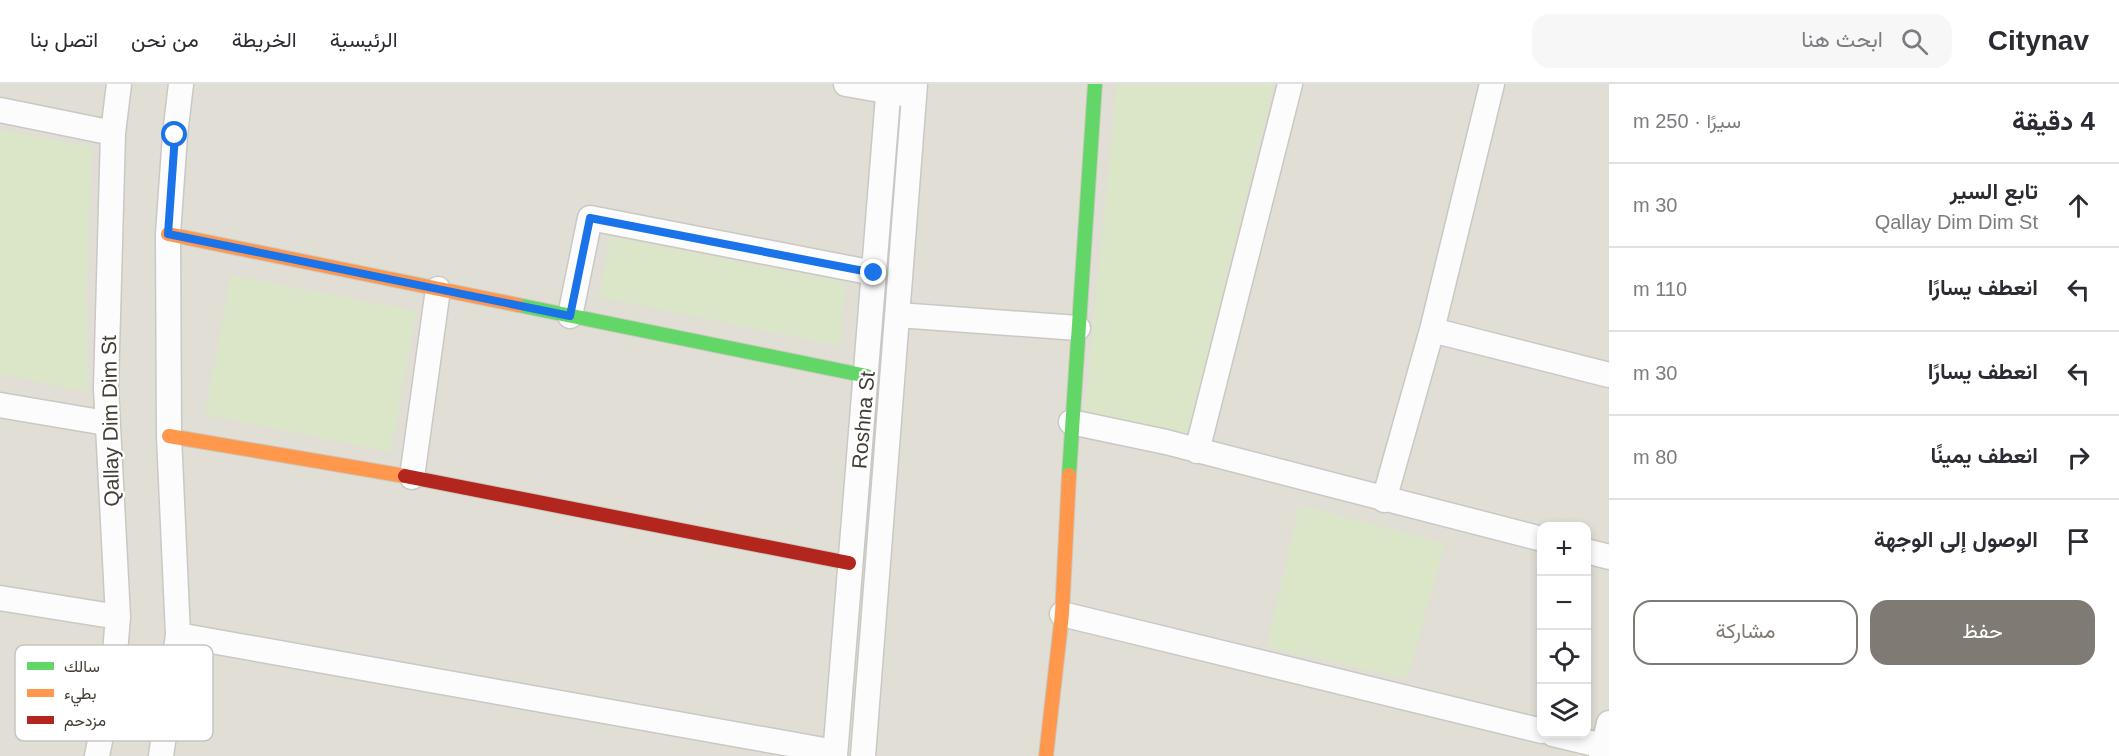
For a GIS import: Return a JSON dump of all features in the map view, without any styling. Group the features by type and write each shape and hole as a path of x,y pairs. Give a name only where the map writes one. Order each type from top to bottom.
{"street":[{"name":"Qallay Dim Dim St","path":"116,645 118,617 106,423 113,133 119,84"},
{"path":"177,645 169,436 168,234 181,84"},
{"path":"846,84 914,90"},
{"path":"1046,756 1062,614 1071,422 1095,84"},
{"path":"1197,451 1290,84"},
{"path":"1384,500 1432,330 1492,84"},
{"name":"Roshna St","path":"835,754 889,88"},
{"name":"Roshna St","path":"863,756 914,90"},
{"path":"0,110 113,133"},
{"path":"570,316 590,218 874,273"},
{"path":"168,234 867,376"},
{"path":"412,477 438,289"},
{"path":"898,315 1078,328"},
{"path":"1432,330 1607,368"},
{"path":"0,405 106,423"},
{"path":"1071,422 1197,451 1537,538"},
{"path":"169,436 412,477 849,563"},
{"path":"1591,552 1609,556"},
{"path":"0,598 118,617"},
{"path":"1062,614 1537,730"},
{"path":"178,635 835,754"},
{"path":"1578,738 1604,742"},
{"name":"Qallay Dim Dim St","path":"97,756 100,741"},
{"path":"161,756 163,741"}],"shaded area":[{"path":"0,84 1609,84 1609,756 0,756"}],"green space":[{"path":"1117,84 1274,84 1186,442 1084,415"},
{"path":"0,130 92,147 86,290 88,392 0,374"},
{"path":"610,237 845,282 840,346 599,297"},
{"path":"231,275 416,311 391,452 205,415"},
{"path":"1299,505 1445,543 1407,679 1267,647"}],"traffic: fast":[{"path":"1069,475 1095,84"},
{"path":"518,305 867,376"}],"traffic: slow":[{"path":"168,234 518,305"},
{"path":"169,436 405,476"},
{"path":"1046,756 1062,614 1069,475"}],"traffic: jam":[{"path":"405,476 849,563"}],"route":[{"path":"175,135 168,234 570,316 590,218 874,273"}]}
